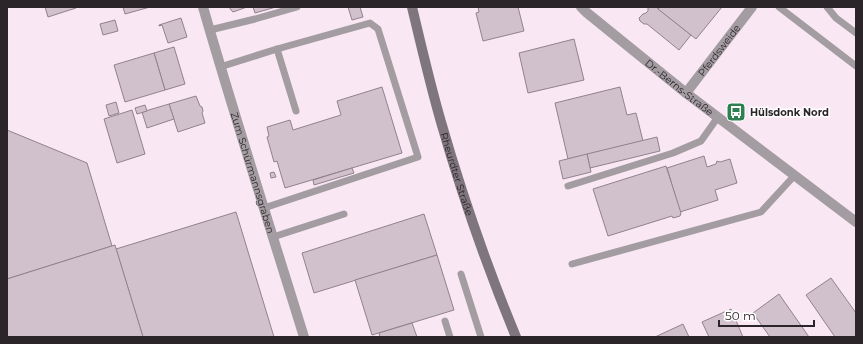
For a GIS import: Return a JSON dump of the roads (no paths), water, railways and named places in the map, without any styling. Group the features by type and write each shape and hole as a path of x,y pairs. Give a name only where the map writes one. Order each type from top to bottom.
{"main road":[{"name":"Rheurdter Straße","path":"412,7 441,121 464,196 490,273 516,337"}],"street":[{"name":"Zum Schürmannsgraben","path":"203,7 220,67 304,337"},
{"name":"Dr.-Berns-Straße","path":"581,7 686,93 856,222"},
{"name":"Pferdsweide","path":"686,93 752,7"}],"lane":[{"path":"210,30 297,7"},
{"path":"779,7 856,66"},
{"path":"827,7 836,18 856,33"},
{"path":"220,67 277,49 370,23 378,28 418,157 264,208"},
{"path":"277,49 296,111"},
{"path":"568,186 673,153 701,141 718,117"},
{"path":"572,264 761,212 795,175"},
{"path":"273,237 344,214"},
{"path":"461,274 481,337"},
{"path":"445,321 450,337"}],"place":[{"name":"Hülsdonk Nord","path":"736,112"}]}
